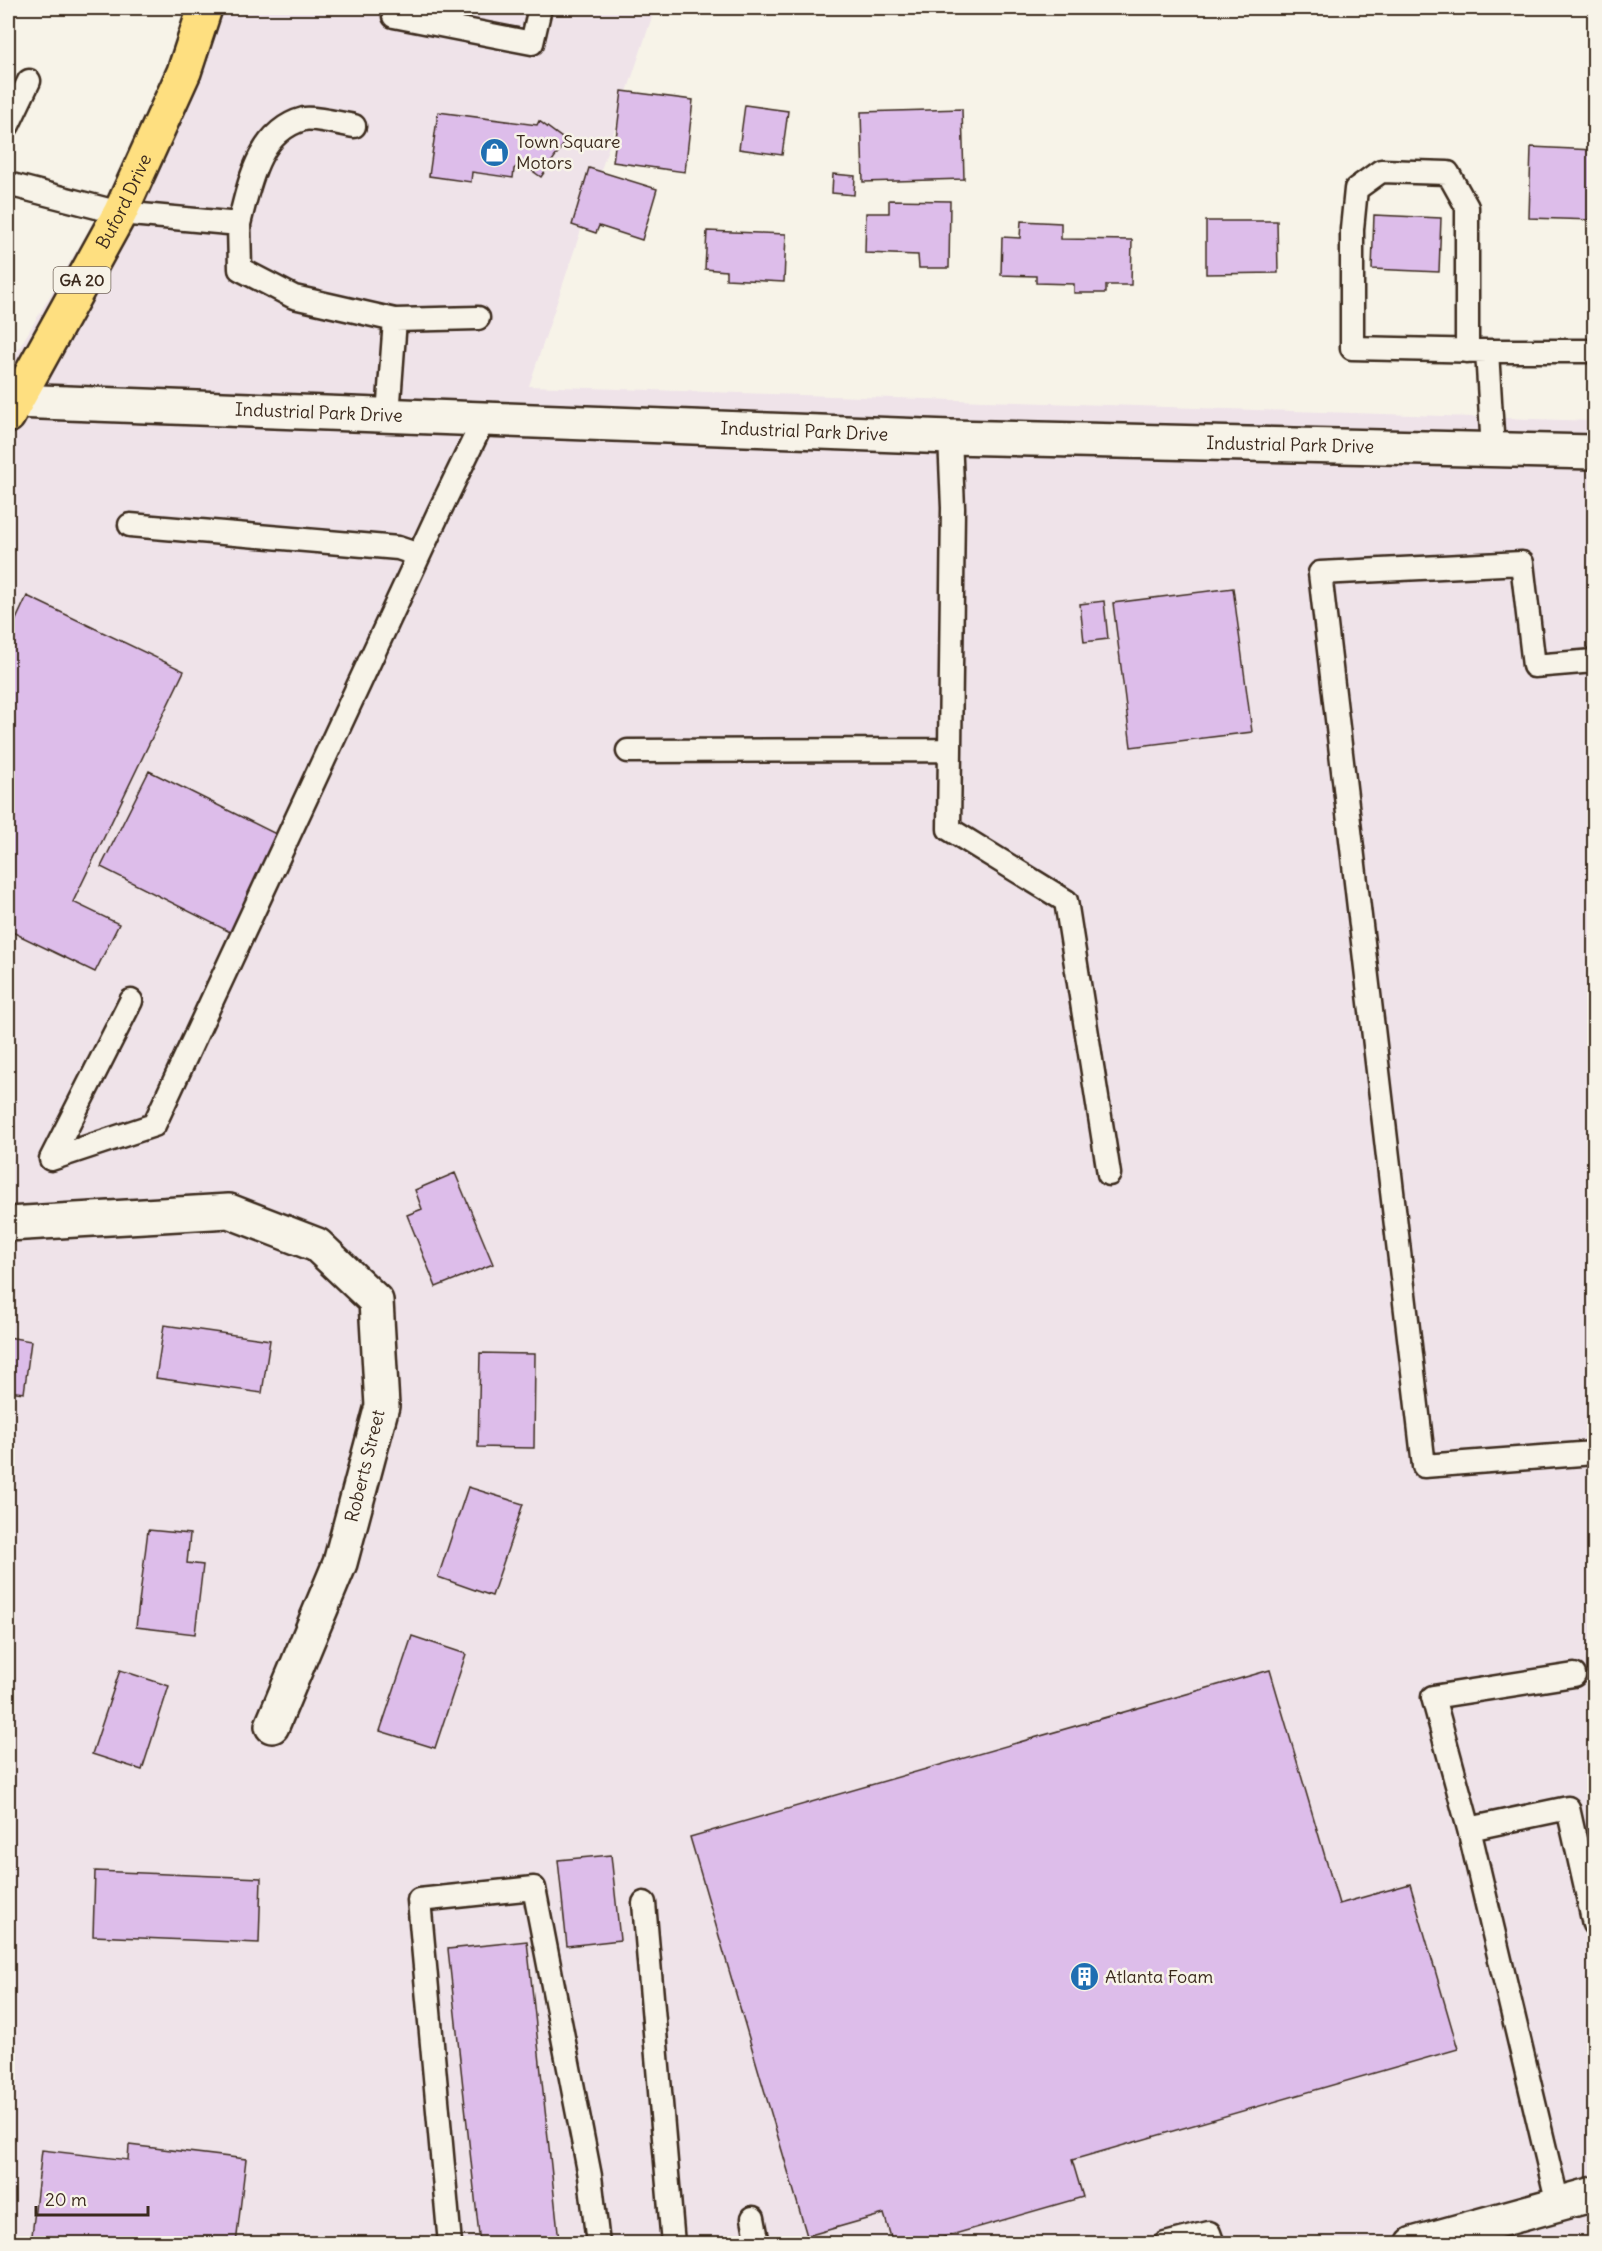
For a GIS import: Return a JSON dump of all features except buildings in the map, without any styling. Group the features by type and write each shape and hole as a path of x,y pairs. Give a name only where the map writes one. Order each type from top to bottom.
{"highway":[{"name":"Buford Drive","path":"11,409 120,213 184,72 205,8"}],"street":[{"name":"Industrial Park Drive","path":"11,409 388,415 950,437 1594,452"},
{"name":"Roberts Street","path":"8,1224 229,1211 317,1245 376,1301 382,1406 340,1563 273,1726"},
{"path":"1413,2244 1594,2194"}],"lane":[{"path":"396,8 394,16 532,44 540,8"},
{"path":"8,125 29,81"},
{"path":"354,126 305,119 280,130 262,151 250,179 238,224 240,269 294,297 395,320 478,318"},
{"path":"1493,450 1477,351 1467,207 1448,173 1381,171 1356,189 1352,229 1352,348 1477,351 1594,351"},
{"path":"8,184 120,213 238,224"},
{"path":"388,415 395,320"},
{"path":"130,1001 51,1159 153,1125 484,419"},
{"path":"950,437 953,508 949,829 1066,901 1109,1174"},
{"path":"130,525 398,548 419,555"},
{"path":"1594,661 1534,666 1522,563 1320,573 1424,1466 1594,1452"},
{"path":"628,751 950,750"},
{"path":"1558,2204 1469,1829 1433,1697 1574,1675"},
{"path":"1469,1829 1568,1808 1594,1924"},
{"path":"450,2244 419,1900 534,1888 590,2176 598,2244"},
{"path":"644,1903 673,2244"},
{"path":"753,2218 758,2244"},
{"path":"1165,2244 1209,2233 1213,2244"}],"shaded area":[{"path":"220,8 655,8 529,386 1594,421 1594,2243 8,2244 8,367"}],"place":[{"name":"Town Square Motors","path":"495,152"},
{"name":"Atlanta Foam","path":"1084,1977"}]}
